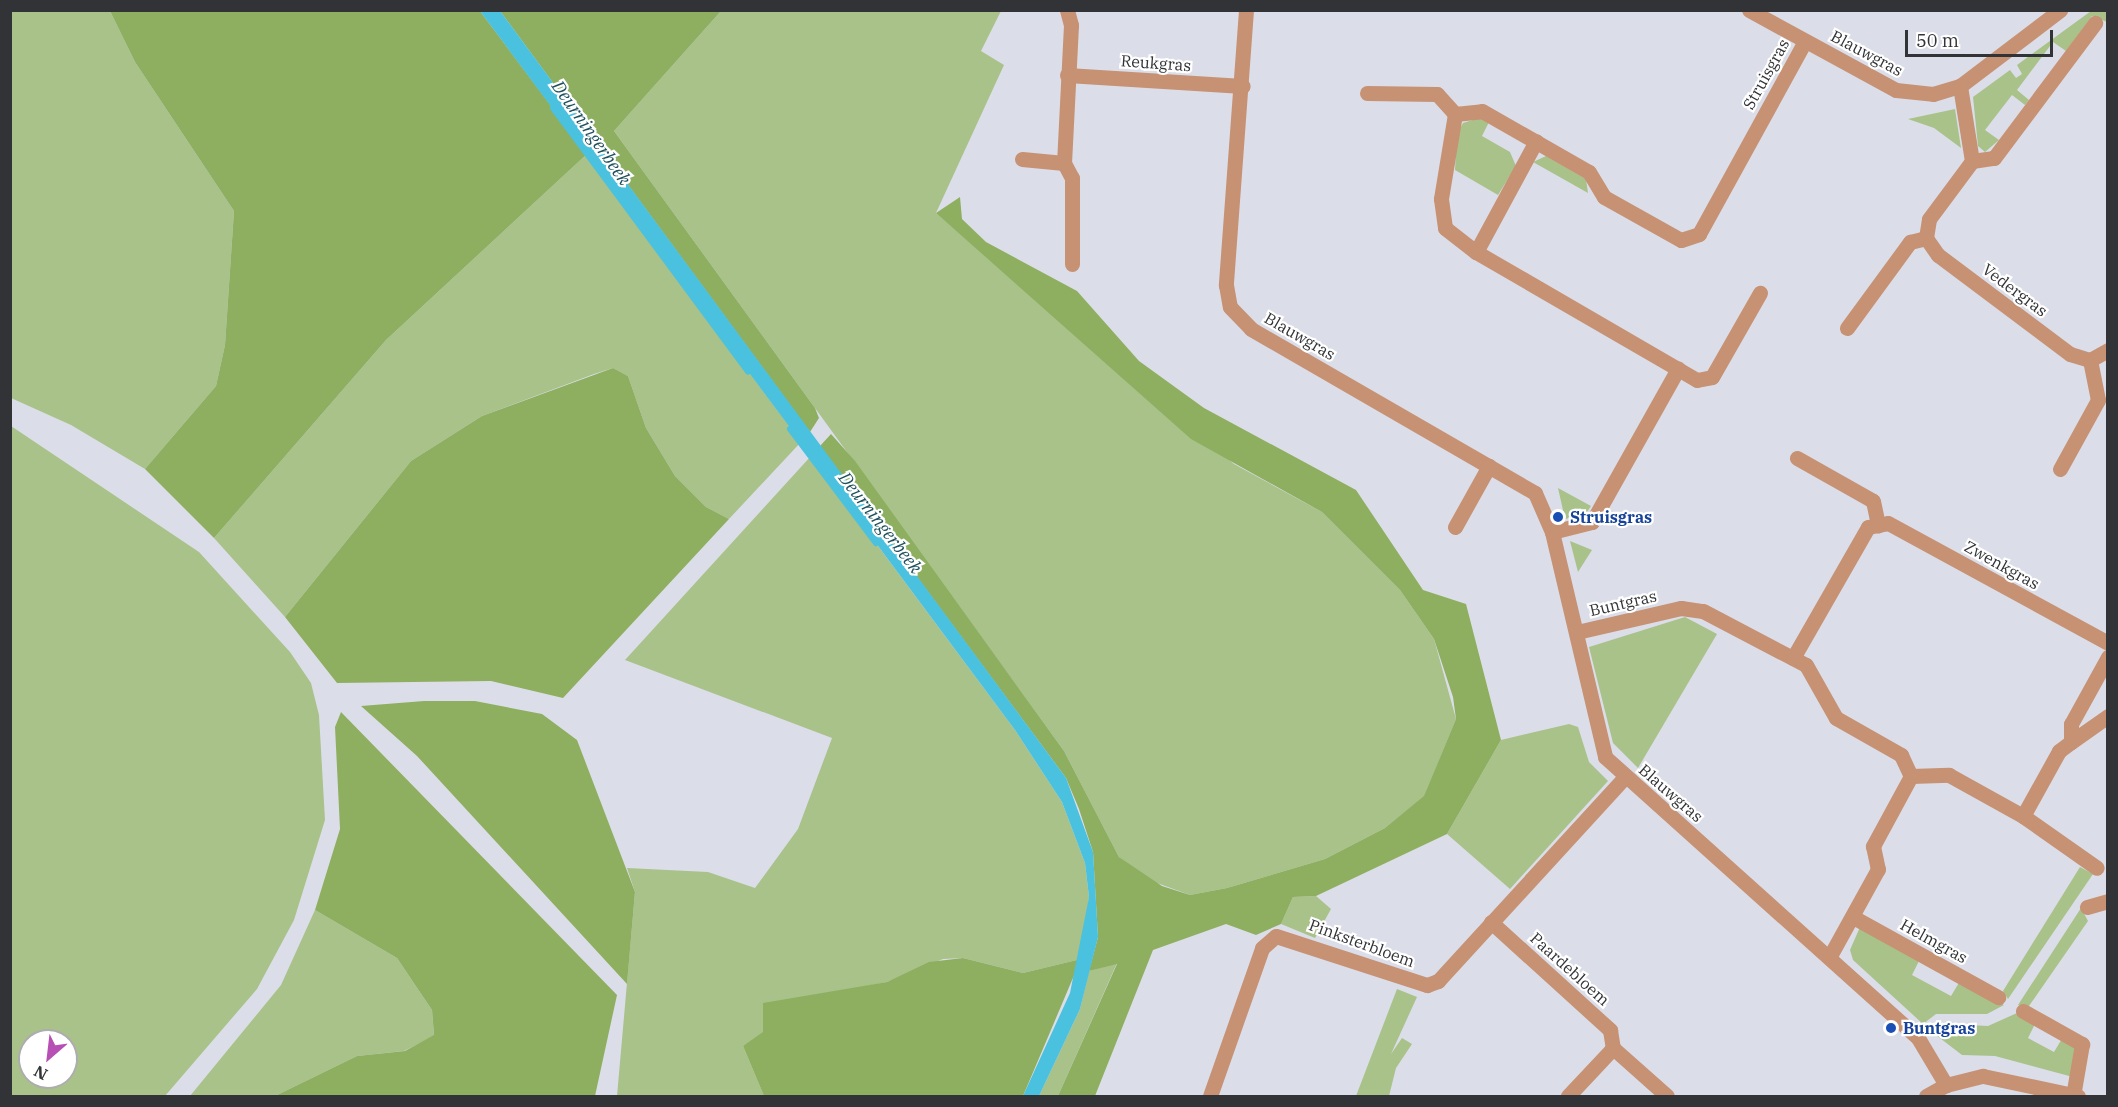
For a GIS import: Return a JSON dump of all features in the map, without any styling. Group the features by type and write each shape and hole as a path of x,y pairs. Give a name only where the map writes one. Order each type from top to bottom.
{"street":[{"path":"1067,10 1064,163 1072,178 1072,264"},
{"name":"Blauwgras","path":"1246,10 1243,86 1226,285 1230,307 1251,329 1535,493 1552,532 1577,632 1598,743 1625,777 1830,956 1918,1038 1946,1084"},
{"name":"Blauwgras","path":"1749,10 1896,90 1933,94 1960,86 2053,12"},
{"path":"1972,161 1994,158 2095,23"},
{"name":"Struisgras","path":"1455,114 1482,111 1536,141 1589,172 1604,196 1680,240 1696,235 1805,41"},
{"name":"Reukgras","path":"1067,75 1243,86"},
{"path":"1847,328 1910,243 1926,238 1929,219 1972,161 1960,86"},
{"path":"1367,93 1437,94 1455,114 1442,189 1445,228 1476,252 1697,380 1712,377 1760,293"},
{"path":"1476,252 1536,141"},
{"path":"1022,159 1064,163"},
{"name":"Vedergras","path":"1926,238 1938,255 2070,354 2090,360"},
{"path":"2060,469 2098,400 2090,360 2108,350"},
{"path":"1552,532 1592,522 1678,369"},
{"path":"1793,658 1868,527 1878,525 1873,501 1797,458"},
{"path":"1455,527 1490,466"},
{"name":"Zwenkgras","path":"1878,525 1888,523 2108,643"},
{"name":"Buntgras","path":"1577,632 1693,607 1806,665 1836,718 1900,755 1911,776"},
{"path":"2071,742 2071,724 2108,657"},
{"path":"2023,816 2059,751 2108,716"},
{"path":"1830,956 1878,869 1873,846 1911,776 1949,775 2023,816 2097,868"},
{"name":"Pinksterbloem","path":"1214,1095 1262,948 1276,936 1427,985 1491,922 1625,777"},
{"path":"2087,907 2108,901"},
{"name":"Helmgras","path":"1853,916 1998,997"},
{"name":"Paardebloem","path":"1491,922 1610,1030 1613,1048 1667,1096"},
{"path":"1926,1096 1946,1084 1983,1076 2075,1096 2082,1044 2023,1011"},
{"path":"1568,1096 1613,1048"}],"green space":[{"path":"10,11 110,11 135,62 234,211 225,345 216,386 145,469 71,425 11,398"},
{"path":"110,11 480,11 587,154 386,340 214,538 145,469 216,386 225,345 234,211 135,62"},
{"path":"500,11 721,11 614,131 815,408 819,418 810,432"},
{"path":"721,11 1001,11 981,51 1004,65 936,213 1234,464 1322,512 1400,590 1434,639 1456,719 1424,797 1385,828 1325,859 1227,888 1190,895 1146,879 1119,857 1064,751 614,131"},
{"path":"2091,11 2107,11 2107,22 2092,16 2066,51 2053,42 2017,90 2029,100 2025,105 2012,95 1985,130 1999,140 1985,152 1978,146 1973,97 2010,70 2016,78 2022,74 2017,65"},
{"path":"1955,109 1961,148 1934,128 1908,119"},
{"path":"1479,118 1489,122 1482,136 1510,152 1516,166 1498,195 1455,170 1457,134 1463,123"},
{"path":"587,154 801,442 729,519 706,507 675,476 646,428 628,376 613,368 594,374 482,416 411,461 285,617 214,538 386,340"},
{"path":"1546,156 1586,179 1588,193 1533,162"},
{"path":"960,197 962,219 986,242 1077,291 1139,361 1204,408 1356,490 1423,590 1466,604 1501,740 1447,834 1316,896 1293,897 1281,924 1256,935 1226,924 1153,950 1095,1096 1058,1096 1117,964 1089,971 1098,937 1093,852 1066,778 820,446 831,434 855,461 1064,751 1119,857 1162,886 1190,895 1227,888 1325,859 1385,828 1424,796 1456,719 1453,697 1434,639 1400,590 1322,512 1191,439 936,213"},
{"path":"613,368 628,376 646,428 675,476 706,507 729,519 563,698 491,681 337,683 285,617 411,461 482,416"},
{"path":"11,426 199,552 290,652 311,683 319,715 325,820 294,920 257,989 165,1096 11,1096"},
{"path":"811,456 1015,730 1062,802 1085,863 1089,897 1081,959 1023,973 963,958 943,959 887,982 836,992 743,1046 764,1096 617,1096 635,892 627,868 708,872 755,888 798,829 832,738 625,660"},
{"path":"1558,488 1591,506 1585,515 1565,519"},
{"path":"1570,541 1592,550 1578,572"},
{"path":"1685,617 1717,634 1638,768 1613,743 1589,647"},
{"path":"424,701 475,701 542,714 577,740 635,892 627,984 417,756 361,706"},
{"path":"341,712 617,995 595,1096 275,1096 357,1056 405,1051 434,1035 432,1010 397,958 315,910 340,829 335,727"},
{"path":"1569,724 1578,727 1589,762 1608,781 1510,889 1447,834 1501,740"},
{"path":"2080,867 2093,874 2008,999 2003,991"},
{"path":"1316,896 1331,909 1315,938 1281,924 1293,897"},
{"path":"2081,908 2088,921 2029,1006 2018,1005"},
{"path":"315,910 397,958 432,1010 434,1036 404,1051 357,1056 275,1096 190,1096 281,985"},
{"path":"1860,927 1920,959 1912,975 1951,996 1960,981 2004,1005 1987,1014 1936,1014 1923,1024 1853,960 1850,950"},
{"path":"963,958 1023,973 1081,959 1023,1096 764,1096 743,1046 763,1032 763,1003 887,982 929,962"},
{"path":"1117,963 1058,1096 1039,1096 1080,1009 1089,971"},
{"path":"1397,989 1417,997 1391,1054 1402,1038 1412,1044 1396,1068 1389,1096 1356,1096"},
{"path":"2017,1013 2036,1022 2028,1038 2054,1052 2063,1037 2078,1051 2073,1077 1995,1056 1962,1055 1932,1032 1950,1024 1988,1026"}],"water":[{"path":"480,11 500,11 1066,778 1093,852 1098,937 1080,1009 1039,1096 1023,1096 1070,993 1089,897 1085,863 1062,802 1015,730"}],"waterway":[{"name":"Deurningerbeek","path":"553,108 748,372"},
{"name":"Deurningerbeek","path":"790,429 876,543"}],"place":[{"name":"Struisgras","path":"1558,517"},
{"name":"Buntgras","path":"1891,1028"}]}
